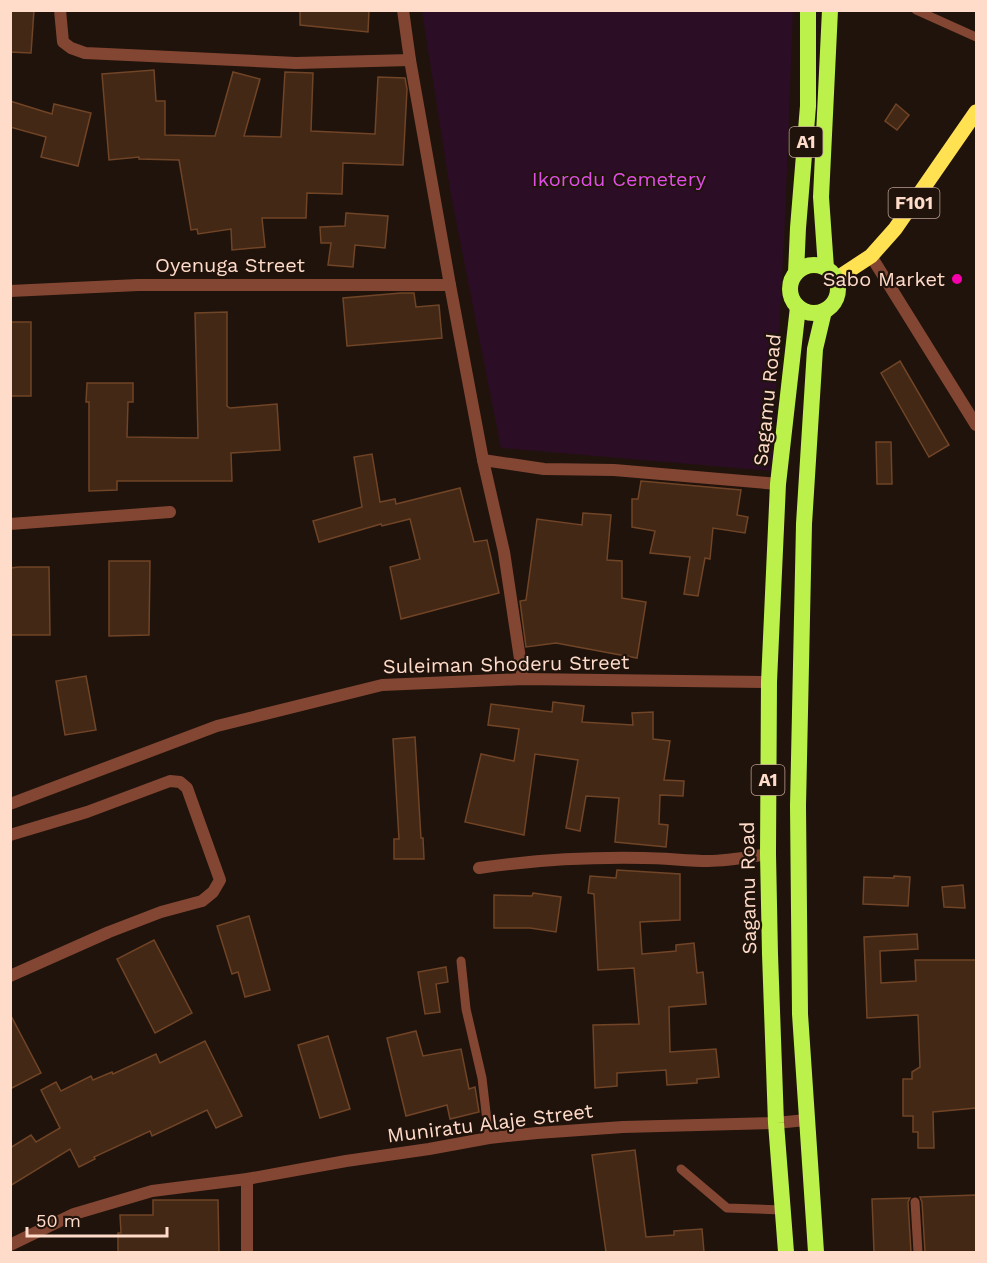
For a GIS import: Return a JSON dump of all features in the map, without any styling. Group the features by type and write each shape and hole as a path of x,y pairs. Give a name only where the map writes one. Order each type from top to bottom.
{"highway":[{"name":"A1","path":"798,307 790,294 790,286 796,273 808,106 808,10"},
{"name":"A1","path":"816,1252 800,1014 798,794 804,524 815,349 824,310 834,303 839,288 831,274 821,197 830,10"},
{"path":"796,273 810,265 831,274"},
{"path":"798,307 813,313 824,310"},
{"name":"Sagamu Road","path":"786,1252 776,1123 768,854 769,682 778,484 798,307"}],"main road":[{"name":"F101","path":"831,274 871,256 895,229 976,112"}],"street":[{"path":"60,10 63,42 85,53 296,63 410,60"},
{"path":"404,10 410,60 450,285 483,460 504,552 523,679"},
{"path":"871,256 976,425"},
{"name":"Oyenuga Street","path":"10,291 150,285 450,285"},
{"path":"483,460 544,469 614,470 778,484"},
{"path":"10,524 170,512"},
{"name":"Suleiman Shoderu Street","path":"10,804 217,726 382,685 523,679 769,682"},
{"path":"10,835 87,812 170,781 180,782 187,788 220,880 213,892 202,902 161,912 109,932 10,976"},
{"path":"479,868 509,863 598,859 719,860 768,854"},
{"name":"Muniratu Alaje Street","path":"10,1245 74,1214 152,1191 247,1179 489,1138 623,1127 776,1123 806,1120"},
{"path":"247,1179 248,1252"}],"lane":[{"path":"916,10 976,37"},
{"path":"461,962 466,1009 482,1078 489,1138"},
{"path":"681,1169 727,1208 782,1210"},
{"path":"915,1202 918,1252"}],"green space":[{"name":"Ikorodu Cemetery","path":"422,11 793,11 772,471 501,448 451,195"}],"building":[{"path":"10,10 34,10 31,53 10,52"},
{"path":"300,10 369,10 368,32 300,25"},
{"path":"154,70 156,101 165,101 165,135 215,136 233,72 260,79 244,136 281,137 285,72 313,73 311,131 375,134 378,77 405,78 407,89 403,165 343,163 342,194 307,193 306,218 262,218 265,247 232,250 231,229 198,234 197,229 191,230 179,160 139,159 139,157 109,160 102,74"},
{"path":"10,101 52,114 54,104 91,113 78,166 41,157 46,137 10,127"},
{"path":"896,104 909,115 897,130 885,121"},
{"path":"346,213 388,216 385,248 355,245 353,267 328,265 331,243 321,243 320,227 345,226"},
{"path":"414,293 416,307 439,305 442,338 347,346 343,298"},
{"path":"227,312 227,406 230,408 277,404 280,450 231,453 232,481 117,481 117,490 89,491 87,383 133,383 133,402 128,402 127,437 198,438 195,313"},
{"path":"10,322 31,322 31,396 10,396"},
{"path":"900,361 949,445 929,457 881,373"},
{"path":"876,442 891,442 892,484 877,484"},
{"path":"372,454 380,502 395,499 396,504 460,488 474,542 487,540 499,593 401,619 390,567 420,559 410,519 382,526 381,524 319,542 313,521 362,507 354,457"},
{"path":"641,481 741,490 737,515 748,517 745,533 713,528 710,559 705,558 698,596 684,594 690,557 650,553 655,531 632,527 632,499 638,499"},
{"path":"583,513 611,515 607,560 622,561 622,598 646,602 637,658 556,643 526,647 520,601 526,600 537,519 582,525"},
{"path":"109,561 150,561 149,635 109,636"},
{"path":"49,567 50,635 10,635 10,568"},
{"path":"86,676 96,730 65,735 56,681"},
{"path":"553,702 584,706 582,722 633,725 632,713 653,712 653,739 670,741 664,780 684,781 683,796 660,795 659,824 668,825 666,847 615,842 619,798 586,796 580,831 566,828 578,760 535,754 524,835 465,822 481,754 514,761 519,729 488,725 491,704 552,712"},
{"path":"415,737 424,859 394,859 394,839 399,839 393,739"},
{"path":"617,870 680,874 680,920 640,922 642,954 676,951 676,945 694,943 697,973 703,972 706,1004 669,1007 670,1052 716,1049 719,1077 697,1079 697,1083 667,1085 666,1070 617,1073 617,1086 595,1088 593,1025 639,1024 634,968 598,970 594,894 588,893 590,876 616,878"},
{"path":"894,876 910,877 908,906 863,904 864,877 894,878"},
{"path":"963,885 965,908 944,907 942,887"},
{"path":"533,893 561,897 556,932 530,928 494,928 494,895 532,896"},
{"path":"249,916 270,990 245,997 238,972 232,974 217,926"},
{"path":"917,934 918,949 880,951 881,983 916,981 915,960 976,960 976,1108 933,1112 934,1148 918,1148 918,1132 913,1132 913,1116 903,1116 903,1079 912,1079 912,1072 920,1067 918,1015 867,1018 864,937"},
{"path":"154,940 192,1013 155,1033 117,959"},
{"path":"446,967 448,982 436,984 440,1012 425,1014 418,972"},
{"path":"10,1014 41,1073 10,1089"},
{"path":"416,1031 423,1056 461,1049 469,1089 475,1087 479,1112 450,1119 447,1105 406,1116 387,1038"},
{"path":"328,1036 350,1109 320,1118 298,1045"},
{"path":"205,1041 242,1116 216,1128 207,1110 152,1136 150,1131 94,1157 95,1159 79,1167 70,1149 10,1186 10,1148 31,1135 36,1142 60,1128 41,1090 56,1082 61,1091 91,1076 93,1080 112,1072 113,1074 156,1054 160,1063"},
{"path":"635,1150 646,1237 674,1235 674,1231 702,1229 704,1252 606,1252 592,1155"},
{"path":"976,1195 976,1252 925,1252 920,1197"},
{"path":"910,1198 908,1202 911,1252 874,1252 872,1199"},
{"path":"153,1200 218,1200 219,1252 118,1252 118,1233 121,1233 120,1215 153,1215"}],"place":[{"name":"Sabo Market","path":"957,279"}]}
